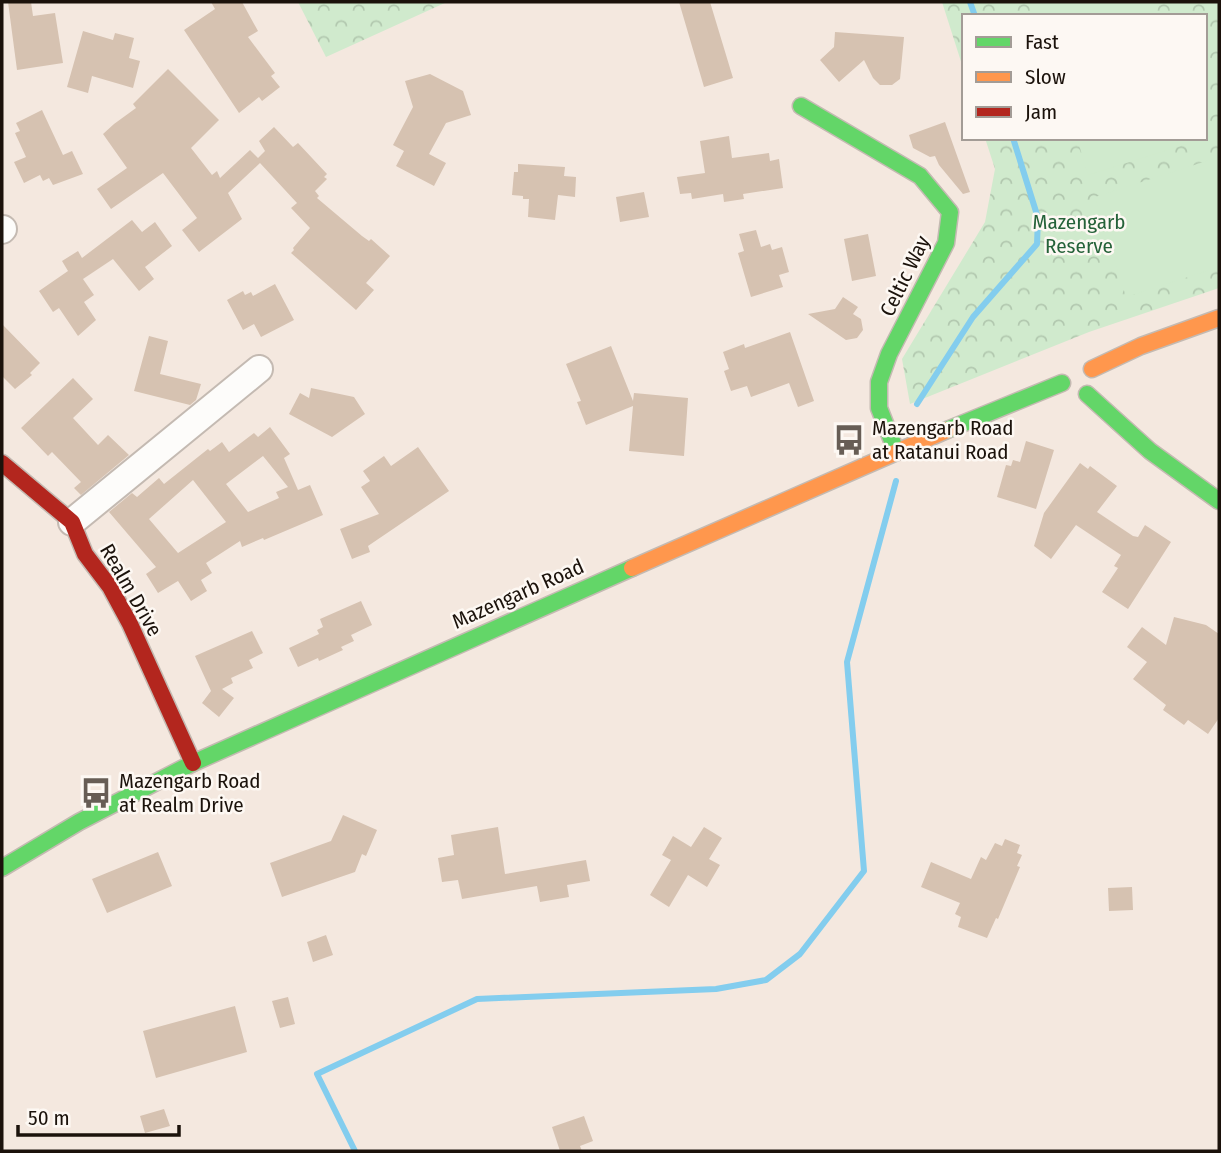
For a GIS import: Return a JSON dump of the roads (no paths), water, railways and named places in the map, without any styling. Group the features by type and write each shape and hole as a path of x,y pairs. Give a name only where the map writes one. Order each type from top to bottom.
{"main road":[{"name":"Celtic Way","path":"801,106 920,176 950,212 946,243 889,354 878,382 879,408 896,451"},
{"name":"Mazengarb Road","path":"2,868 79,822 193,763 1074,370 1219,318"},
{"path":"1074,370 1095,380 1094,386 1087,394 1072,395 1067,392 1074,370"},
{"path":"1087,394 1110,419 1166,466 1219,502"},
{"name":"Realm Drive","path":"2,463 72,522 85,554 110,587 130,624 193,763"}],"street":[{"path":"72,522 259,369"}],"waterway":[{"path":"970,2 974,14"},
{"path":"917,404 973,317 1037,244 1038,218 1014,140"},
{"path":"355,1151 317,1074 477,999 716,989 766,980 800,954 864,871 847,662 896,481"}],"place":[{"name":"Mazengarb Road at Ratanui Road","path":"849,440"},
{"name":"Mazengarb Road at Realm Drive","path":"96,793"}],"park label":[{"name":"Mazengarb Reserve","path":"1079,234"}]}
